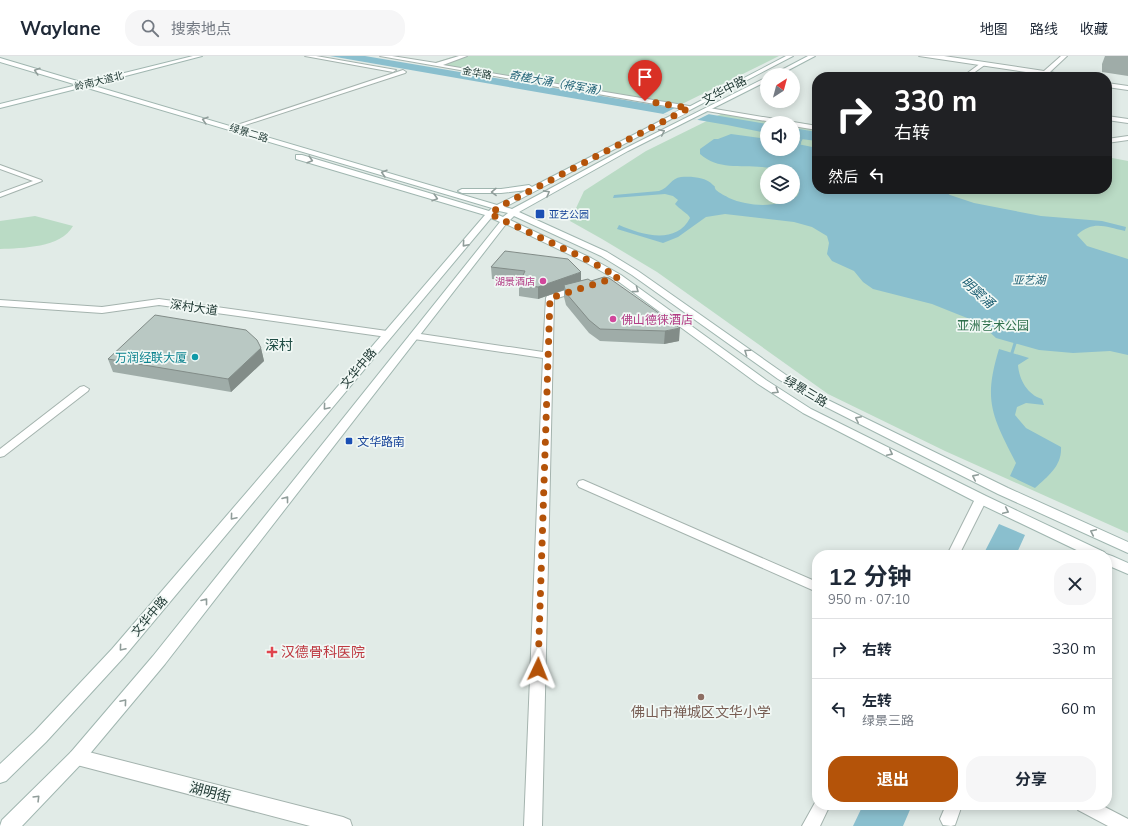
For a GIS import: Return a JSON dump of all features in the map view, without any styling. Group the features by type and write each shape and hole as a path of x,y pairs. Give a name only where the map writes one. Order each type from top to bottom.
{"main road":[{"name":"岭南大道北","path":"0,106 178,56"},
{"name":"岭南大道北","path":"73,85 83,85 199,56"},
{"name":"金华路","path":"383,56 433,66 687,109"},
{"path":"433,66 464,56"},
{"name":"文华中路","path":"0,775 40,737 118,653 387,334 495,210 546,182 790,56"},
{"path":"789,68 812,56"},
{"path":"922,56 1039,72"},
{"path":"934,56 1028,72"},
{"path":"1047,72 1064,56"},
{"name":"绿景二路","path":"0,60 73,85 495,210"},
{"path":"149,68 146,66 153,62"},
{"path":"0,66 62,85 73,85"},
{"path":"231,128 403,72"},
{"name":"文华中路","path":"9,826 77,757 159,660 509,216 626,150 760,83"},
{"name":"岭南大道北","path":"0,101 62,85"},
{"name":"绿景二路","path":"83,85 421,184 495,210"},
{"path":"1112,85 1128,87"},
{"path":"421,184 476,192 501,192 546,182"},
{"name":"绿景三路","path":"495,210 604,254 635,273 782,377 824,402 1003,491 1128,548"},
{"name":"绿景三路","path":"509,216 618,277 762,382 807,411 981,499 1088,550"},
{"name":"深村大道","path":"0,303 102,310 159,302 387,334"},
{"path":"1112,561 1128,569"},
{"name":"湖明街","path":"77,757 343,826"}],"street":[{"path":"307,56 393,70"},
{"path":"972,72 982,64"},
{"path":"706,111 760,119"},
{"path":"1112,119 1128,121"},
{"path":"800,125 812,127"},
{"path":"1112,140 1128,138"},
{"path":"0,168 39,182 0,195"},
{"path":"604,280 618,277"},
{"path":"533,826 550,298 589,284"},
{"path":"414,336 548,356"},
{"path":"0,454 84,389"},
{"path":"583,484 812,586"},
{"path":"956,550 981,499"},
{"path":"811,826 819,810"},
{"path":"1094,810 1125,826"}],"green space":[{"path":"455,56 779,56 680,105 429,64"},
{"name":"亚洲艺术公园","path":"727,111 760,116 760,156 800,156 800,122 812,124 812,194 1112,194 1112,158 1128,161 1128,533 945,451 828,394 657,272 570,221 584,191 646,151"},
{"path":"35,216 73,226 60,239 50,243 30,247 0,249 0,221"}],"water":[{"path":"330,56 365,56 760,123 760,132"},
{"path":"800,129 812,131 812,140 800,139"},
{"name":"亚艺湖","path":"731,134 760,138 760,156 800,156 800,144 812,147 812,194 948,194 974,203 1041,216 1102,221 1126,227 1125,231 1094,226 1083,230 1077,235 1087,246 1128,259 1128,355 1110,351 1073,353 1039,350 996,338 980,323 932,304 873,289 863,282 854,271 832,261 827,254 829,243 827,236 812,227 794,222 725,214 706,217 678,237 663,243 617,229 619,225 638,232 667,235 676,232 684,226 690,218 675,204 678,200 673,196 665,194 613,198 614,195 659,191 675,179 681,177 694,177 706,180 715,187 716,190 737,201 764,205 800,204 800,164 760,164 760,167 722,165 707,159 700,154 700,149 714,139"},
{"path":"999,349 1029,358 1018,365 1020,376 1025,386 1032,394 1042,399 1044,405 1026,403 1017,407 1015,415 1026,428 1061,447 1061,454 1057,465 1035,488 1010,476 1016,463 1001,433 992,408 992,382"},
{"path":"999,524 1025,535 1018,550 986,550"},
{"path":"861,810 910,810 903,826 853,826"}],"pier":[{"path":"675,108 709,114 697,120 663,114"}],"building":[{"path":"505,251 568,259 581,272 538,287 519,284 525,271 491,267"},
{"path":"604,277 609,278 680,328 665,331 600,329 589,320 566,293 564,285 588,279 591,281"},
{"name":"万润经联大厦","path":"155,315 246,330 257,340 261,348 228,379 108,359"}],"waterway":[{"name":"明窦涌","path":"800,142 803,136"},
{"name":"明窦涌","path":"1011,356 1016,340"}],"place":[{"name":"亚艺公园","path":"540,214"},
{"name":"湖景酒店","path":"543,281"},
{"name":"佛山德徕酒店","path":"613,319"},
{"name":"万润经联大厦","path":"195,357"},
{"name":"文华路南","path":"349,441"},
{"name":"汉德骨科医院","path":"272,652"},
{"name":"佛山市禅城区文华小学","path":"701,697"}],"district":[{"name":"深村","path":"279,345"}],"route":[{"path":"538,669 550,298 589,284 618,277 588,260 490,214 499,207 689,108 645,101"}],"water label":[{"name":"奇槎大涌（将军涌）","path":"558,83"}]}
